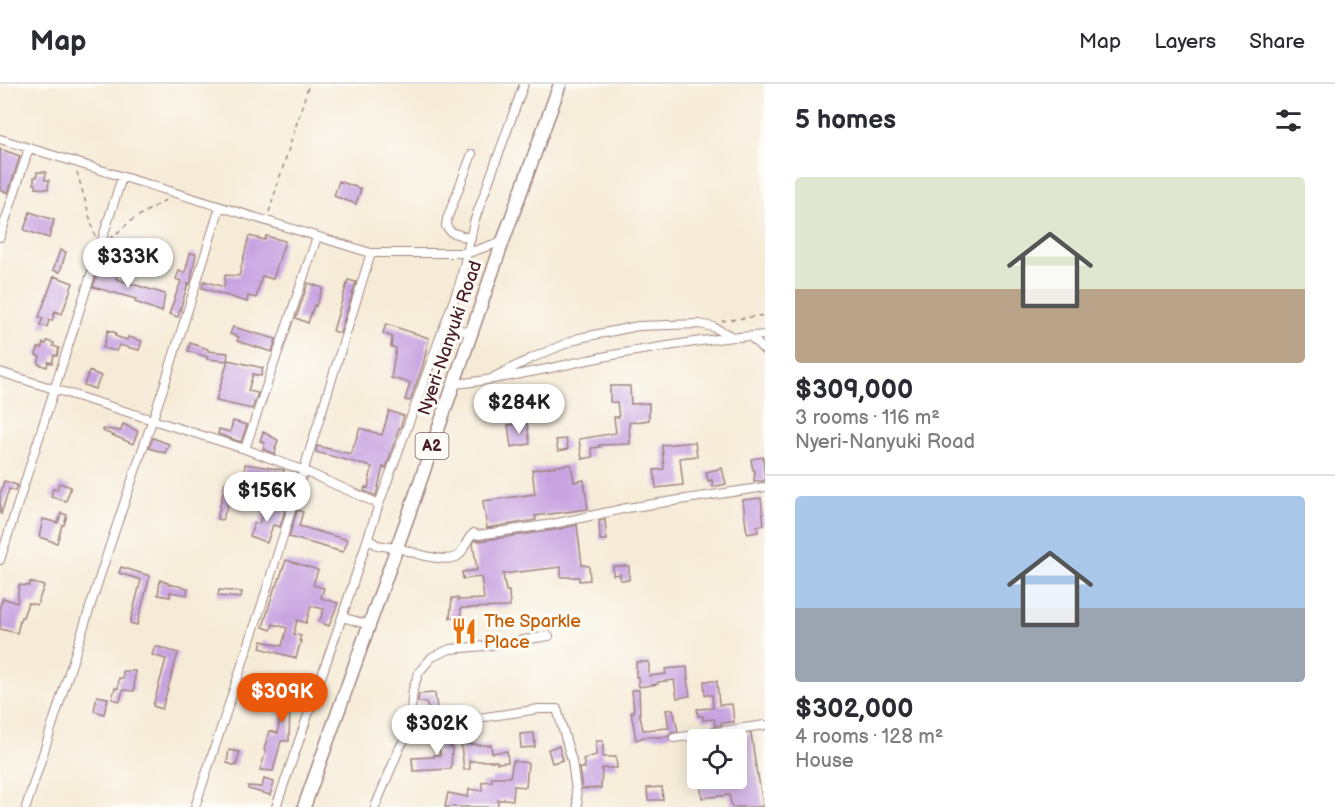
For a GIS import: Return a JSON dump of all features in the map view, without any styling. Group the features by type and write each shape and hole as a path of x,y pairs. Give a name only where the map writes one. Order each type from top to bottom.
{"highway":[{"name":"Nyeri-Nanyuki Road","path":"304,807 399,548 453,384 560,84"}],"street":[{"path":"276,807 379,504 460,282 474,222 524,84"},
{"path":"0,140 371,253 468,253 503,241"},
{"path":"0,237 29,148"},
{"path":"471,239 451,232 446,226 472,154"},
{"path":"0,560 122,177"},
{"path":"26,807 111,540 165,383 220,207"},
{"path":"245,449 317,237"},
{"path":"195,807 262,604 371,253"},
{"path":"485,381 579,338 638,326 700,324 713,327 733,338"},
{"path":"445,325 471,333"},
{"path":"453,384 485,381 629,352 765,335"},
{"path":"751,337 765,351"},
{"path":"0,372 245,449 302,470 379,504"},
{"path":"368,539 377,545 428,556 455,557 459,555 466,540 474,533 478,535 553,524 627,508 765,487"},
{"path":"342,617 369,626"},
{"path":"375,807 400,747 413,726 411,709 413,689 419,672 432,657 450,650 549,636"},
{"path":"413,726 539,709 557,709 572,762 578,807"},
{"path":"674,738 765,724"}],"path":[{"path":"266,222 309,84"},
{"path":"74,162 99,249 132,220 176,193"},
{"path":"720,322 765,315"}],"building":[{"path":"0,149 20,156 8,193 0,190"},
{"path":"37,172 46,172 45,180 49,180 48,189 36,188 34,177 37,177"},
{"path":"339,181 361,189 356,204 334,196"},
{"path":"30,212 54,220 49,238 24,230"},
{"path":"249,236 265,240 266,236 285,241 273,279 262,276 256,298 248,296 247,302 202,288 204,281 224,287 225,275 239,276"},
{"path":"60,250 66,252 60,272 53,270"},
{"path":"190,253 196,254 190,284 188,283 178,317 169,314 181,281 176,279 179,271 185,273"},
{"path":"101,264 118,269 116,279 165,294 162,312 135,302 136,299 93,287"},
{"path":"54,276 73,283 62,314 55,311 47,327 40,325 43,318 39,317"},
{"path":"348,280 356,282 340,333 333,331"},
{"path":"308,283 323,288 308,323 296,318"},
{"path":"386,324 429,338 423,365 410,401 405,400 410,383 391,378 396,348 391,347 392,337 383,333"},
{"path":"233,327 276,339 272,352 237,341 239,337 230,334"},
{"path":"108,330 116,333 115,336 127,340 128,337 142,341 139,350 119,345 116,351 103,348"},
{"path":"47,341 59,348 57,356 54,355 52,363 48,362 47,367 38,364 40,357 36,355 38,348 42,348 43,343 46,344"},
{"path":"190,343 208,349 208,351 228,353 227,361 207,359 207,357 188,351"},
{"path":"228,360 263,368 261,376 253,374 248,391 258,393 252,409 216,401"},
{"path":"89,371 101,376 95,389 84,385"},
{"path":"610,386 630,386 631,404 649,403 649,420 629,423 630,444 599,445 600,447 591,448 593,457 582,459 579,439 616,433 614,417 619,417 617,402 610,402"},
{"path":"389,411 404,416 386,468 383,467 376,496 364,491 365,487 368,488 372,467 316,452 317,446 351,454 360,428 382,435"},
{"path":"233,421 247,425 241,442 218,434 219,429 230,432"},
{"path":"527,423 530,444 511,447 508,425"},
{"path":"123,424 138,431 133,444 103,431 103,429 121,431"},
{"path":"263,432 278,440 275,454 263,449 265,443 260,441"},
{"path":"153,438 169,444 165,453 149,448"},
{"path":"566,439 568,449 558,451 556,440"},
{"path":"695,442 697,456 680,458 683,485 656,488 654,470 664,469 662,445"},
{"path":"763,457 765,481 754,481 755,470 753,470 751,459"},
{"path":"245,464 284,470 283,478 280,478 279,484 249,479 250,476 244,475"},
{"path":"571,464 574,482 584,480 588,509 535,516 536,520 487,528 483,501 535,494 532,470"},
{"path":"722,468 726,484 713,487 712,480 708,481 706,472"},
{"path":"4,481 17,485 15,491 9,489 1,514 0,494"},
{"path":"59,483 71,487 66,501 51,497 53,489 57,490"},
{"path":"225,483 232,484 222,520 217,519"},
{"path":"761,498 764,525 757,526 758,532 748,534 743,500"},
{"path":"264,505 285,510 280,527 273,525 267,543 250,536 254,523 259,524"},
{"path":"297,510 303,512 299,526 348,540 343,552 289,537"},
{"path":"61,513 67,515 57,543 39,537 43,519 58,523"},
{"path":"605,520 607,540 600,540 599,521"},
{"path":"577,525 582,565 589,566 590,580 579,581 579,577 561,577 561,567 503,574 506,591 509,591 510,607 461,608 461,618 450,618 452,598 458,598 458,600 484,599 481,577 463,579 462,572 477,570 473,543 475,540"},
{"path":"286,560 318,570 313,585 324,588 321,598 338,603 329,626 319,622 324,609 311,606 306,623 297,620 294,634 301,636 299,641 301,641 296,658 260,648 262,641 282,646 287,628 273,624 271,630 263,627 275,586 277,586"},
{"path":"613,566 629,566 629,580 620,580 620,574 613,575"},
{"path":"121,567 150,576 137,625 130,623 141,580 119,573"},
{"path":"160,580 188,588 187,595 170,592 170,597 158,595"},
{"path":"30,582 44,586 37,605 28,603 17,633 0,629 0,606 3,598 17,603 19,585 29,586"},
{"path":"219,590 242,592 241,598 218,596"},
{"path":"155,646 178,653 162,709 153,706 166,659 152,655"},
{"path":"636,662 649,662 649,676 666,674 665,669 687,667 690,696 677,698 674,680 639,687"},
{"path":"123,671 135,671 134,691 123,690 120,701 112,699 115,688 118,689 119,678 123,679"},
{"path":"253,677 265,681 258,701 248,698"},
{"path":"704,681 717,681 719,705 732,704 734,722 715,726 714,719 703,720 703,716 698,716 697,709 713,708 712,695 705,695"},
{"path":"292,682 306,686 299,710 290,707 289,741 281,741 273,771 260,770 269,731 278,733 279,719 282,719 283,698 280,698 283,686 290,688"},
{"path":"632,690 639,690 643,730 669,728 666,710 673,709 678,731 669,736 644,737 636,740 631,712 634,712"},
{"path":"435,693 437,709 429,711 426,702 418,702 419,694"},
{"path":"97,696 108,698 104,714 94,711"},
{"path":"448,729 450,747 452,746 451,769 413,771 412,758 440,755 436,730"},
{"path":"534,733 535,747 521,748 520,734"},
{"path":"751,733 763,806 732,807 729,795 702,798 701,789 747,789 747,734"},
{"path":"596,741 603,741 603,757 616,757 617,768 602,768 601,788 582,789 579,768 585,768 583,759 596,755"},
{"path":"461,745 491,745 492,753 507,751 508,762 469,761 470,769 464,770"},
{"path":"559,746 563,760 552,763 548,749"},
{"path":"229,750 240,752 236,766 227,763"},
{"path":"513,761 528,763 526,787 514,786 513,800 498,800 498,807 445,807 448,793 468,797 469,789 482,791 482,782 492,781 492,777 510,777"},
{"path":"264,779 274,782 270,795 248,789 248,786 262,787"},
{"path":"662,787 663,800 648,800 647,788"}],"place":[{"name":"The Sparkle Place","path":"464,631"}]}
